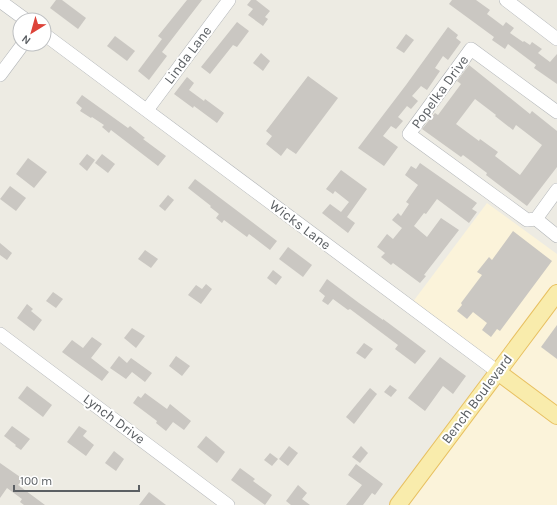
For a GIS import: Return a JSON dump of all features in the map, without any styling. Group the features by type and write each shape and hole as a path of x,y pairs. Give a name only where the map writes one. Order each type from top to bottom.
{"main road":[{"name":"Bench Boulevard","path":"398,505 557,293"},
{"name":"Wicks Lane","path":"498,372 557,416"}],"street":[{"path":"0,0 14,4"},
{"name":"Linda Lane","path":"147,110 229,0"},
{"path":"506,0 555,33"},
{"name":"Wicks Lane","path":"52,40 498,372"},
{"name":"Popelka Drive","path":"557,112 471,49 409,134 527,220 536,219 557,236"},
{"path":"0,75 17,52"},
{"path":"536,219 557,190"},
{"name":"Lynch Drive","path":"0,334 228,505"}],"shaded area":[{"path":"487,203 557,254 557,505 399,505 497,373 409,307"}],"building":[{"path":"56,0 62,0 86,18 78,29 50,8"},
{"path":"187,0 202,0 162,52 167,56 149,80 138,71 162,39 158,36"},
{"path":"251,0 256,0 270,11 265,17 268,19 263,26 248,15 253,9 247,5"},
{"path":"452,0 476,0 490,10 487,14 503,26 506,22 514,28 510,33 523,42 524,41 530,45 532,42 542,49 538,53 550,62 557,54 557,84 534,68 536,65 508,44 505,49 492,40 494,37 449,4"},
{"path":"237,22 249,31 237,47 233,45 210,74 201,67"},
{"path":"448,27 458,35 456,38 461,42 448,60 443,56 435,68 440,71 427,90 421,86 412,96 418,101 411,109 407,106 398,117 403,121 396,129 391,126 383,136 398,147 384,166 358,148"},
{"path":"406,34 414,40 404,53 396,48"},
{"path":"115,36 135,51 127,61 107,46"},
{"path":"261,53 270,61 263,71 253,63"},
{"path":"469,65 530,114 532,111 557,131 557,167 527,206 486,175 487,173 463,155 461,157 422,129 435,113 438,115 461,84 457,81","holes":["475,99 496,115 495,116 513,130 516,125 542,145 520,175 495,156 498,152 480,139 479,141 456,124"]},
{"path":"308,76 338,98 296,154 287,148 281,156 266,144 272,136 266,131"},
{"path":"187,77 194,83 189,90 204,101 205,99 224,113 217,123 194,106 193,108 174,94"},
{"path":"82,95 128,128 130,126 145,138 143,139 166,156 158,166 111,130 109,133 102,127 104,125 80,111 82,108 76,103"},
{"path":"87,154 95,160 87,171 79,164"},
{"path":"102,154 115,164 108,173 95,163"},
{"path":"28,158 47,172 34,188 16,174"},
{"path":"420,163 477,203 472,209 477,212 469,223 437,199 426,214 424,213 414,226 427,237 441,218 459,230 424,275 426,276 420,283 393,263 391,265 381,257 385,253 377,247 387,234 393,239 402,228 392,220 398,213 401,216 409,204 406,202 418,185 405,175 411,166 416,169"},
{"path":"341,170 367,189 347,217 355,223 348,233 322,213 330,204 341,212 349,202 335,191 333,194 326,189"},
{"path":"195,179 277,241 270,250 249,234 247,237 224,220 222,223 216,218 219,214 188,188"},
{"path":"10,186 26,198 16,211 0,199"},
{"path":"168,195 174,200 165,211 159,206"},
{"path":"513,231 552,261 500,331 497,329 491,337 482,330 487,323 473,312 467,319 457,311 462,305 461,303 482,275 477,272 489,257 492,260"},
{"path":"0,243 12,253 7,260 0,255"},
{"path":"288,247 312,265 303,277 279,259"},
{"path":"145,250 158,259 151,268 138,259"},
{"path":"273,270 282,277 276,285 267,278"},
{"path":"327,279 426,351 415,364 395,349 398,345 350,309 348,310 333,299 328,305 322,301 325,296 319,291"},
{"path":"206,284 212,289 201,304 188,295 196,285 202,289"},
{"path":"53,292 63,299 56,308 46,301"},
{"path":"27,304 33,309 31,311 42,320 34,331 17,318"},
{"path":"557,325 557,359 541,347"},
{"path":"132,328 145,336 136,348 124,338"},
{"path":"92,337 102,344 91,358 109,372 102,381 62,352 72,340 83,348"},
{"path":"364,343 373,349 365,359 356,353"},
{"path":"119,356 127,363 131,358 152,373 145,382 132,372 126,379 110,368"},
{"path":"176,356 190,366 182,376 169,366"},
{"path":"440,357 466,376 453,394 443,386 425,411 408,398"},
{"path":"390,385 397,390 391,397 384,392"},
{"path":"27,386 52,405 43,417 18,398"},
{"path":"370,388 377,394 354,424 346,417"},
{"path":"145,393 167,409 170,404 191,421 184,430 173,422 166,431 156,423 157,421 133,403 138,396 141,398"},
{"path":"12,426 30,439 21,450 4,436"},
{"path":"79,426 87,431 83,436 94,445 86,456 67,442"},
{"path":"206,436 225,452 217,463 197,447"},
{"path":"289,446 298,453 288,466 279,459"},
{"path":"361,446 368,453 360,463 352,457"},
{"path":"114,451 124,459 116,471 105,463"},
{"path":"270,453 278,459 272,466 264,460"},
{"path":"0,463 23,479 18,485 45,505 24,505 20,502 22,499 7,488 0,498"},
{"path":"356,464 383,484 375,495 372,493 363,505 346,505 362,485 348,475"},
{"path":"240,468 255,479 253,481 272,495 265,505 231,480"},
{"path":"298,485 307,493 302,499 310,505 291,505 286,501"},
{"path":"149,492 166,505 139,505"}]}
